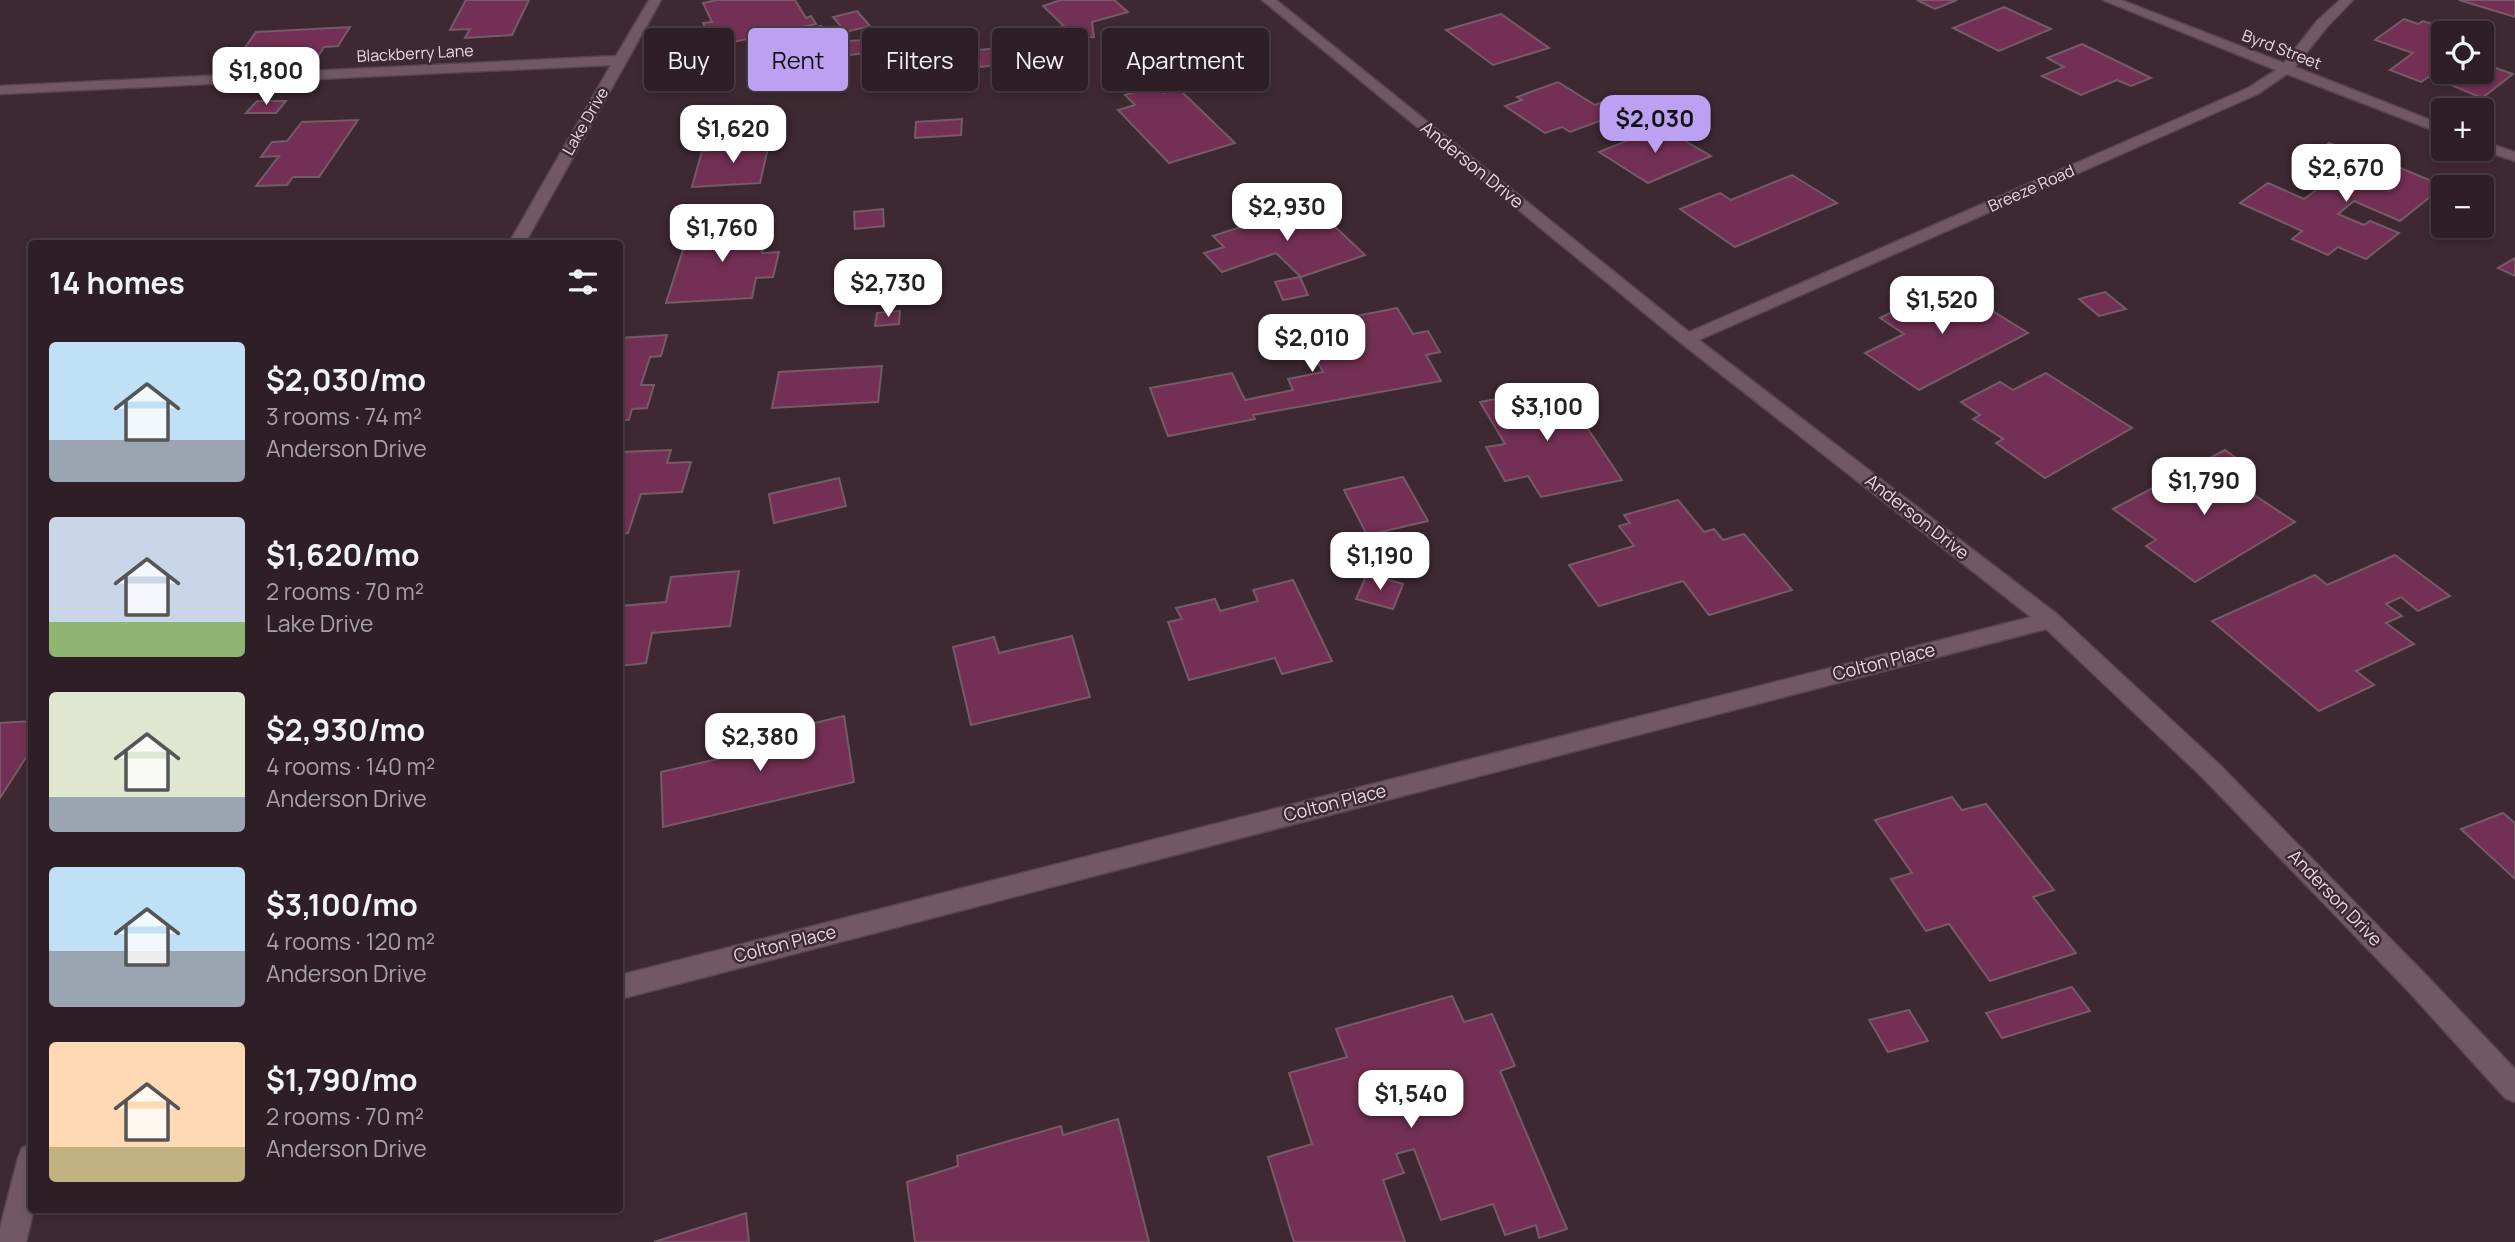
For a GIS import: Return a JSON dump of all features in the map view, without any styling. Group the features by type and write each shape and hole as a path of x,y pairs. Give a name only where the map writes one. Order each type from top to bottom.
{"street":[{"name":"Lake Drive","path":"519,240 654,0"},
{"name":"Anderson Drive","path":"1268,0 1687,339 2050,620 2211,771 2419,985 2515,1089"},
{"name":"Byrd Street","path":"2109,0 2431,125"},
{"name":"Breeze Road","path":"1687,339 2253,91 2287,69 2322,24 2347,0"},
{"name":"Blackberry Lane","path":"0,90 621,60"},
{"path":"2494,150 2515,158"},
{"name":"Colton Place","path":"623,986 2050,620"},
{"path":"11,1242 28,1174"}],"building":[{"path":"466,0 529,0 512,35 465,38 470,29 450,30"},
{"path":"717,0 795,0 806,18 811,16 816,24 797,28 748,28 748,39 734,42 734,28 705,28 703,23 712,22 703,3"},
{"path":"1061,0 1114,0 1128,12 1092,22 1094,37 1088,37 1088,28 1053,28 1064,26 1043,6"},
{"path":"1917,0 1957,0 1935,9"},
{"path":"2459,0 2515,0 2515,17"},
{"path":"2004,7 2051,29 1999,51 1953,28"},
{"path":"857,11 870,26 848,32 848,28 843,28 833,17"},
{"path":"1501,14 1549,48 1493,65 1446,30"},
{"path":"2404,19 2418,24 2423,21 2431,24 2431,76 2421,82 2390,70 2413,53 2375,40"},
{"path":"350,27 338,46 324,47 317,58 234,63 256,32"},
{"path":"862,40 862,53 848,55 848,41"},
{"path":"2082,44 2151,78 2131,86 2117,80 2081,95 2042,76 2064,67 2047,58"},
{"path":"992,49 992,66 980,67 978,50"},
{"path":"2494,67 2513,74 2482,98 2449,84 2494,84"},
{"path":"1558,82 1595,105 1613,98 1632,109 1570,132 1562,127 1545,133 1505,106 1522,100 1517,97"},
{"path":"1139,91 1181,91 1235,143 1169,163 1118,110 1135,105 1125,95"},
{"path":"257,101 286,101 276,113 246,113"},
{"path":"962,119 961,135 915,138 916,122"},
{"path":"358,120 319,177 293,177 287,185 256,186 279,156 261,157 272,142 287,141 302,122"},
{"path":"1661,127 1711,156 1648,183 1599,152"},
{"path":"770,139 760,183 692,187 702,151 737,148 738,141"},
{"path":"2329,143 2395,170 2398,167 2431,181 2431,196 2400,221 2354,201 2338,214 2364,225 2370,221 2399,233 2366,259 2338,247 2328,255 2292,239 2302,231 2240,203 2268,183 2304,199 2345,169 2313,156"},
{"path":"1792,175 1837,203 1735,247 1680,209 1720,193 1731,200"},
{"path":"1311,204 1365,255 1301,277 1276,253 1222,272 1204,253 1224,247 1213,236"},
{"path":"883,209 884,226 855,229 854,212"},
{"path":"770,224 762,253 779,252 773,277 756,278 752,298 666,303 690,228"},
{"path":"2515,258 2515,276 2498,268"},
{"path":"1300,277 1308,295 1283,300 1275,282"},
{"path":"1949,284 2028,333 1919,390 1865,353 1904,334 1880,318"},
{"path":"2105,292 2126,309 2099,316 2079,299"},
{"path":"1397,308 1413,334 1428,331 1440,352 1426,355 1441,381 1253,415 1255,419 1168,436 1150,388 1232,373 1245,400 1293,390 1288,379 1323,372 1299,327"},
{"path":"900,311 899,324 875,326 877,313"},
{"path":"667,335 661,356 650,357 641,385 654,385 647,408 632,409 629,420 623,420 623,338"},
{"path":"882,366 878,402 772,408 779,372"},
{"path":"2046,373 2132,428 2045,478 1996,443 2003,439 1973,419 1980,415 1961,402 2000,382 2013,390"},
{"path":"1560,387 1622,480 1541,497 1528,476 1505,481 1486,447 1505,444 1480,402"},
{"path":"671,450 667,463 691,462 682,492 641,494 628,533 623,534 623,452"},
{"path":"2225,450 2253,470 2233,481 2295,522 2195,582 2146,546 2156,540 2113,509"},
{"path":"1403,477 1428,521 1367,535 1344,490"},
{"path":"839,478 846,506 774,523 769,494"},
{"path":"1678,500 1704,532 1714,529 1723,540 1744,534 1792,590 1709,615 1683,581 1599,606 1569,565 1634,546 1619,526 1630,523 1624,515"},
{"path":"2395,555 2450,596 2418,611 2401,597 2386,604 2402,616 2386,623 2414,644 2356,671 2374,685 2319,711 2212,621 2315,575 2327,585"},
{"path":"739,571 730,626 652,633 646,663 623,666 623,606 666,602 671,577"},
{"path":"1367,574 1403,584 1393,609 1356,599"},
{"path":"1293,580 1332,661 1282,674 1275,658 1189,680 1168,622 1182,619 1176,608 1215,599 1220,611 1258,601 1253,590"},
{"path":"1072,636 1090,697 971,725 953,647 994,637 999,653"},
{"path":"844,716 854,782 663,827 661,772 748,752 747,739"},
{"path":"28,721 28,754 0,798 0,723"},
{"path":"1952,797 1962,810 1986,804 2054,890 2033,897 2076,953 1990,981 1949,924 1926,931 1891,879 1912,873 1875,820"},
{"path":"2503,813 2515,823 2515,879 2461,829"},
{"path":"2072,987 2090,1011 2002,1038 1986,1013"},
{"path":"1452,996 1464,1022 1492,1014 1515,1066 1500,1071 1567,1229 1539,1238 1536,1225 1505,1235 1493,1204 1441,1220 1414,1149 1396,1154 1404,1173 1383,1180 1405,1242 1294,1242 1268,1157 1312,1144 1289,1073 1347,1057 1336,1029"},
{"path":"1909,1010 1928,1041 1888,1052 1869,1020"},
{"path":"1118,1119 1149,1242 915,1242 907,1182 958,1166 957,1156 1061,1126 1063,1135"},
{"path":"746,1213 749,1242 654,1242"}]}
